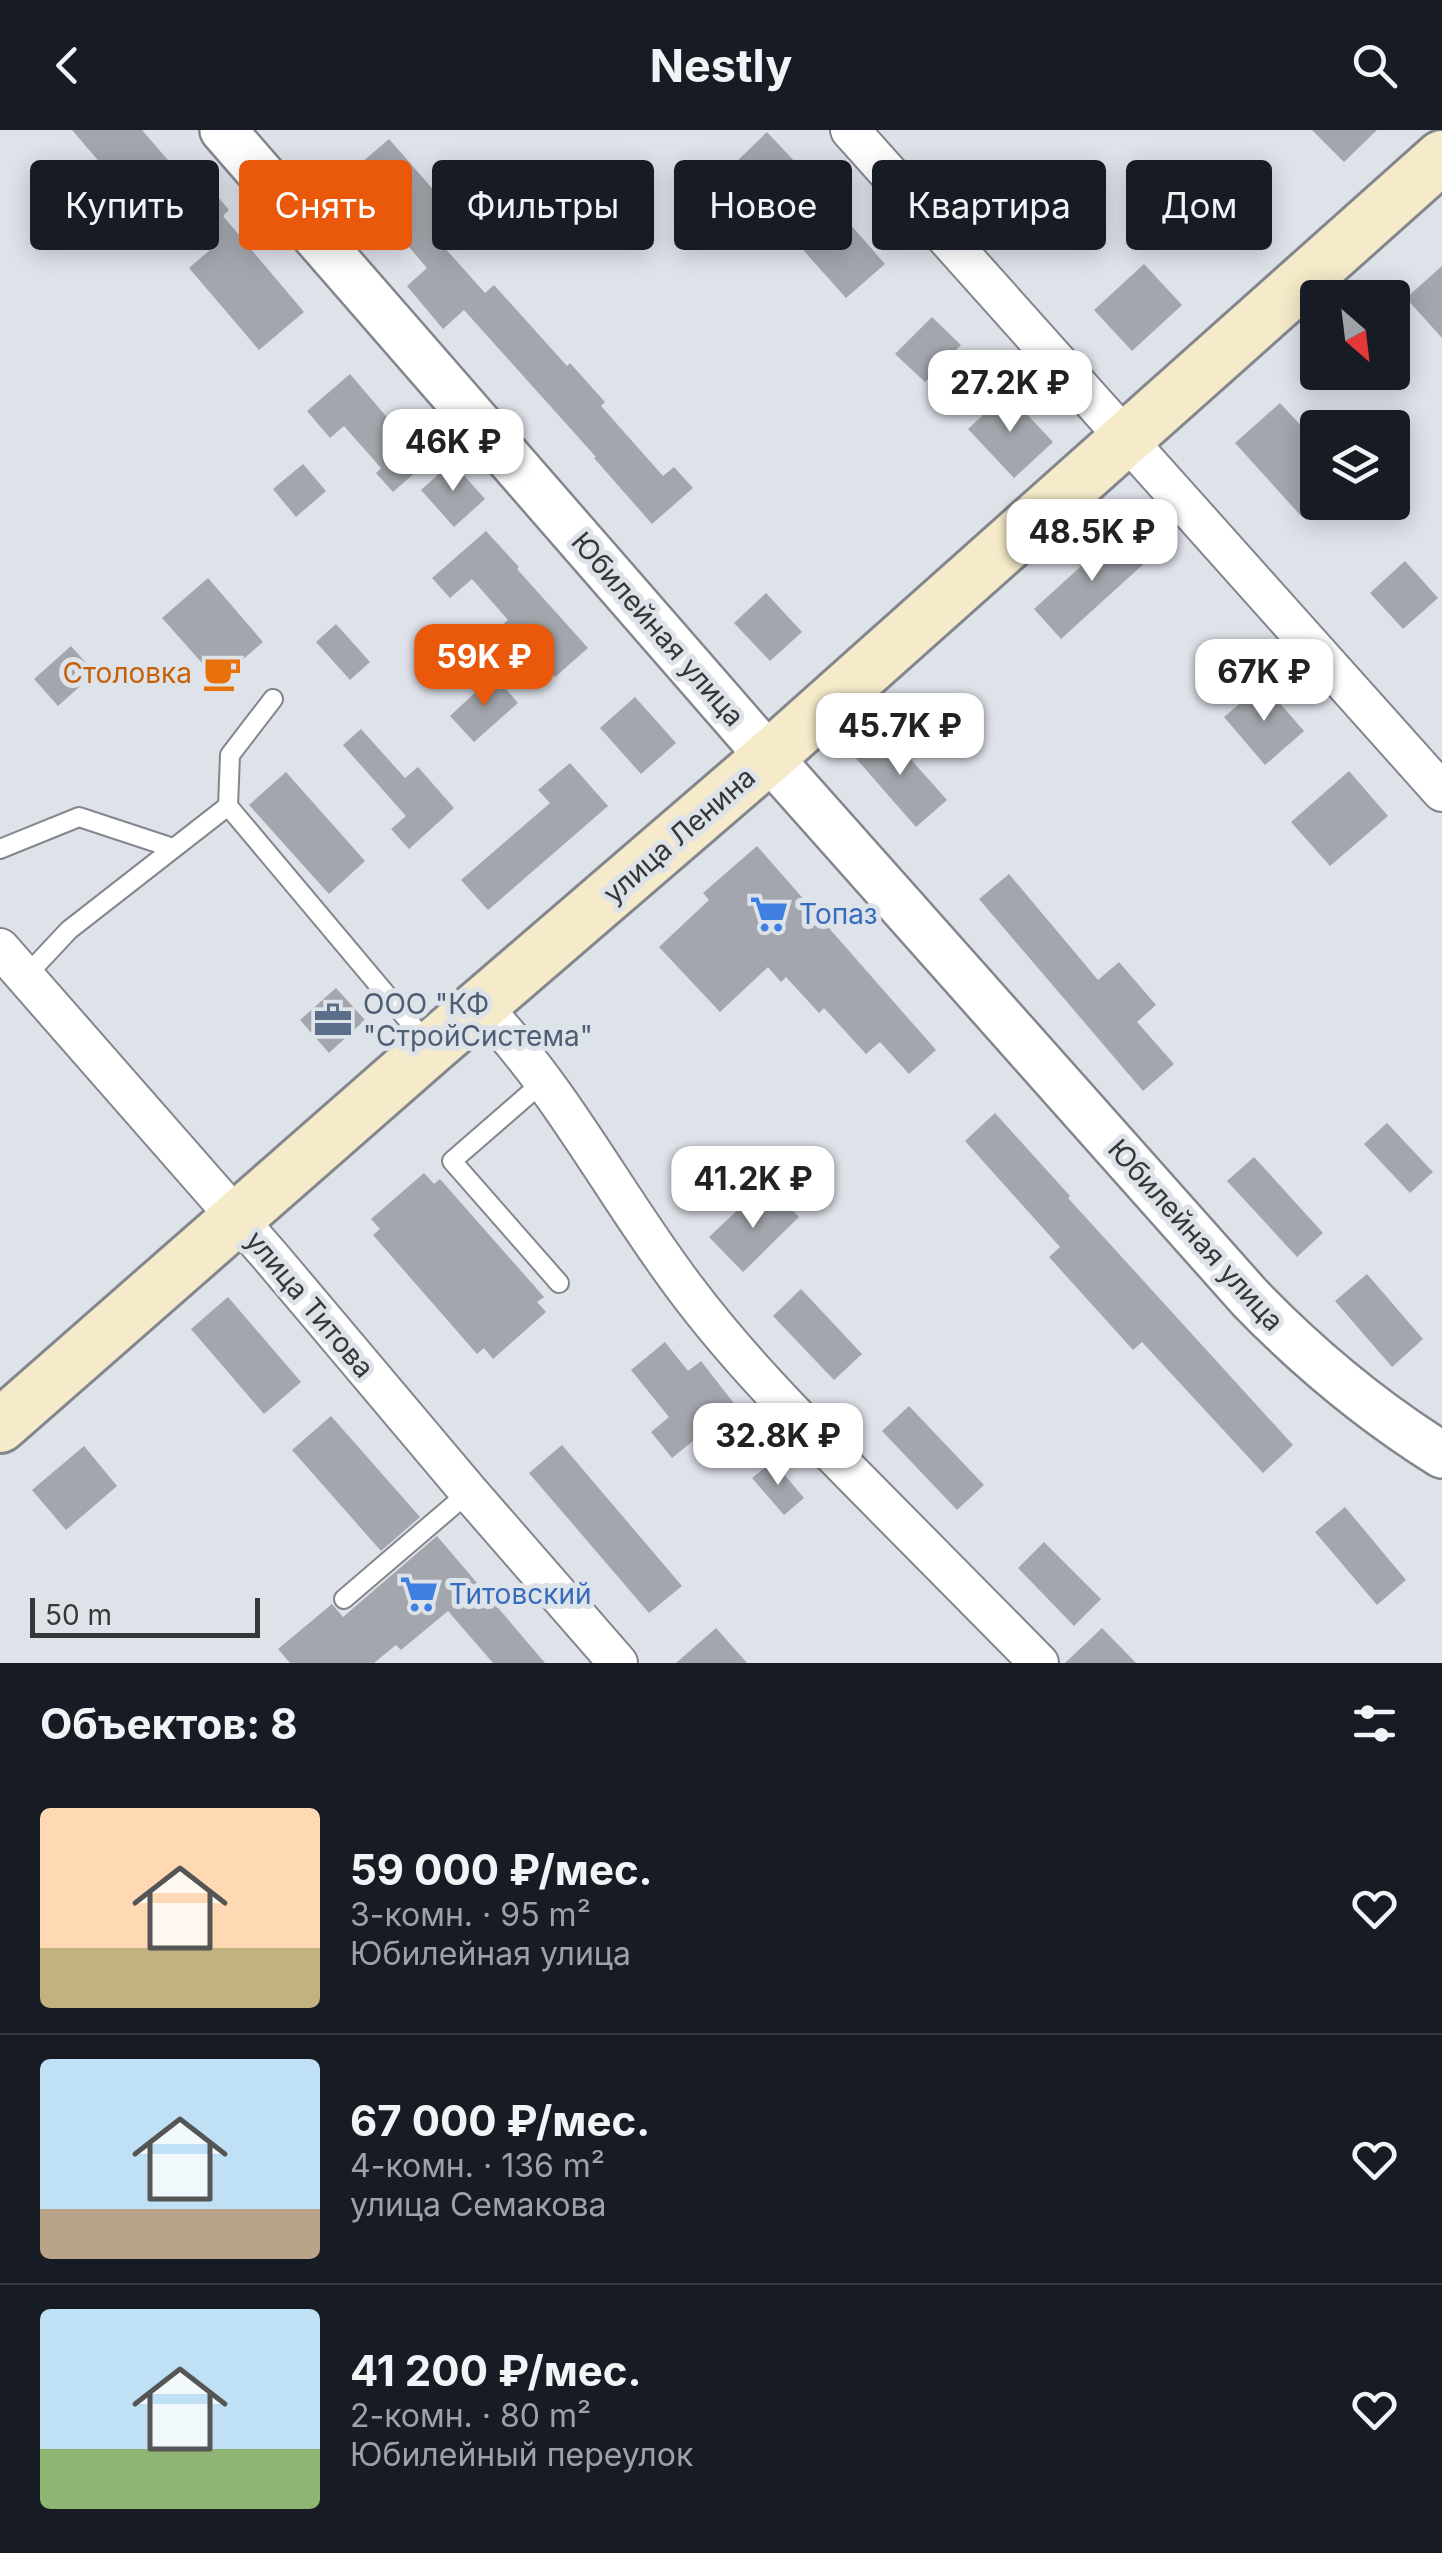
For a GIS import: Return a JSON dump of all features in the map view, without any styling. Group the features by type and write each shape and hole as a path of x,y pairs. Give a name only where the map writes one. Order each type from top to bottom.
{"main road":[{"name":"улица Ленина","path":"0,1426 769,757 1442,158"}],"street":[{"name":"Юбилейная улица","path":"223,130 769,757 1250,1298 1297,1346 1347,1388 1442,1454"},
{"path":"850,130 1442,792"},
{"name":"улица Титова","path":"0,948 618,1663"},
{"path":"481,1006 545,1080 653,1244 746,1363 1039,1663"}],"lane":[{"path":"273,699 230,756 228,806 431,1048"},
{"path":"25,976 69,930 228,806"},
{"path":"0,849 78,817 173,848"},
{"path":"545,1080 452,1161 559,1283"},
{"path":"344,1598 470,1492"}],"building":[{"path":"72,130 142,130 168,160 98,160"},
{"path":"1312,130 1377,130 1344,162"},
{"path":"767,132 793,160 738,160"},
{"path":"389,139 407,160 364,160"},
{"path":"412,165 432,188 432,250 447,250 485,293 494,285 605,402 601,406 663,476 674,467 693,488 652,524 464,310 443,329 407,286 427,268 412,250"},
{"path":"219,198 229,210 223,216 239,235 239,250 252,250 304,312 259,350 189,268 210,250 219,250"},
{"path":"852,226 885,264 846,298 804,251 852,250"},
{"path":"1144,264 1182,305 1132,351 1094,310"},
{"path":"1442,266 1442,338 1410,302 1410,294"},
{"path":"932,317 961,345 925,382 895,354"},
{"path":"350,374 426,463 393,492 376,473 381,468 344,426 330,438 307,411"},
{"path":"1007,393 1053,442 1014,478 968,429"},
{"path":"1280,403 1300,425 1300,515 1235,443"},
{"path":"452,462 485,499 454,527 421,490"},
{"path":"303,464 326,491 296,517 273,489"},
{"path":"1122,529 1149,559 1061,639 1034,609"},
{"path":"486,531 588,648 555,677 530,650 503,673 479,646 508,620 472,579 450,598 432,578"},
{"path":"1405,561 1438,598 1403,629 1370,593"},
{"path":"208,578 263,642 218,681 162,618"},
{"path":"766,593 802,632 770,661 734,623"},
{"path":"336,624 370,662 350,680 316,642"},
{"path":"71,646 95,673 58,706 34,679"},
{"path":"494,675 518,703 474,742 450,716"},
{"path":"1263,684 1304,731 1265,765 1224,717"},
{"path":"635,697 676,743 641,774 600,728"},
{"path":"883,728 947,800 916,827 853,755"},
{"path":"361,729 405,778 418,767 454,808 409,849 391,829 406,816 343,745"},
{"path":"570,763 608,806 488,910 461,880 550,803 538,790"},
{"path":"1349,771 1388,816 1330,866 1291,822"},
{"path":"286,772 365,861 329,894 249,805"},
{"path":"757,846 936,1050 909,1074 880,1042 866,1054 824,1008 819,1013 786,977 781,982 768,967 720,1012 659,947 709,900 703,893"},
{"path":"1009,874 1098,980 1119,962 1156,1005 1137,1022 1174,1064 1143,1091 979,899"},
{"name":"ООО \"КФ \"СтройСистема\"","path":"336,988 365,1020 329,1053 300,1020"},
{"path":"995,1113 1293,1445 1263,1473 1142,1342 1133,1350 1049,1257 1060,1247 965,1141"},
{"path":"1387,1123 1433,1172 1410,1193 1364,1144"},
{"path":"1254,1157 1323,1233 1297,1257 1227,1181"},
{"path":"424,1173 434,1184 440,1179 544,1297 537,1302 546,1312 493,1359 484,1348 477,1354 373,1235 380,1229 371,1219"},
{"path":"776,1193 799,1217 743,1272 709,1237 746,1202 756,1212"},
{"path":"1367,1274 1423,1339 1392,1367 1335,1301"},
{"path":"801,1289 862,1354 834,1380 773,1316"},
{"path":"228,1297 301,1382 264,1414 191,1329"},
{"path":"665,1342 688,1371 701,1361 736,1406 672,1458 651,1432 669,1417 631,1370"},
{"path":"909,1406 984,1485 957,1510 882,1431"},
{"path":"331,1416 420,1517 381,1551 292,1450"},
{"path":"562,1445 682,1586 649,1613 529,1473"},
{"path":"84,1446 117,1486 66,1530 32,1490"},
{"path":"773,1461 804,1498 784,1515 752,1478"},
{"path":"1345,1507 1406,1580 1377,1605 1315,1532"},
{"name":"Титовский","path":"437,1536 545,1663 493,1663 448,1611 401,1650 396,1645 374,1663 290,1663 278,1649 332,1604 343,1617"},
{"path":"1044,1542 1101,1599 1074,1626 1018,1568"},
{"path":"716,1628 747,1663 676,1663"},
{"path":"1102,1628 1136,1663 1065,1663"}],"place":[{"name":"Столовка","path":"222,673"},
{"name":"Топаз","path":"769,914"},
{"name":"ООО \"КФ \"СтройСистема\"","path":"333,1020"},
{"name":"Титовский","path":"419,1594"}]}
